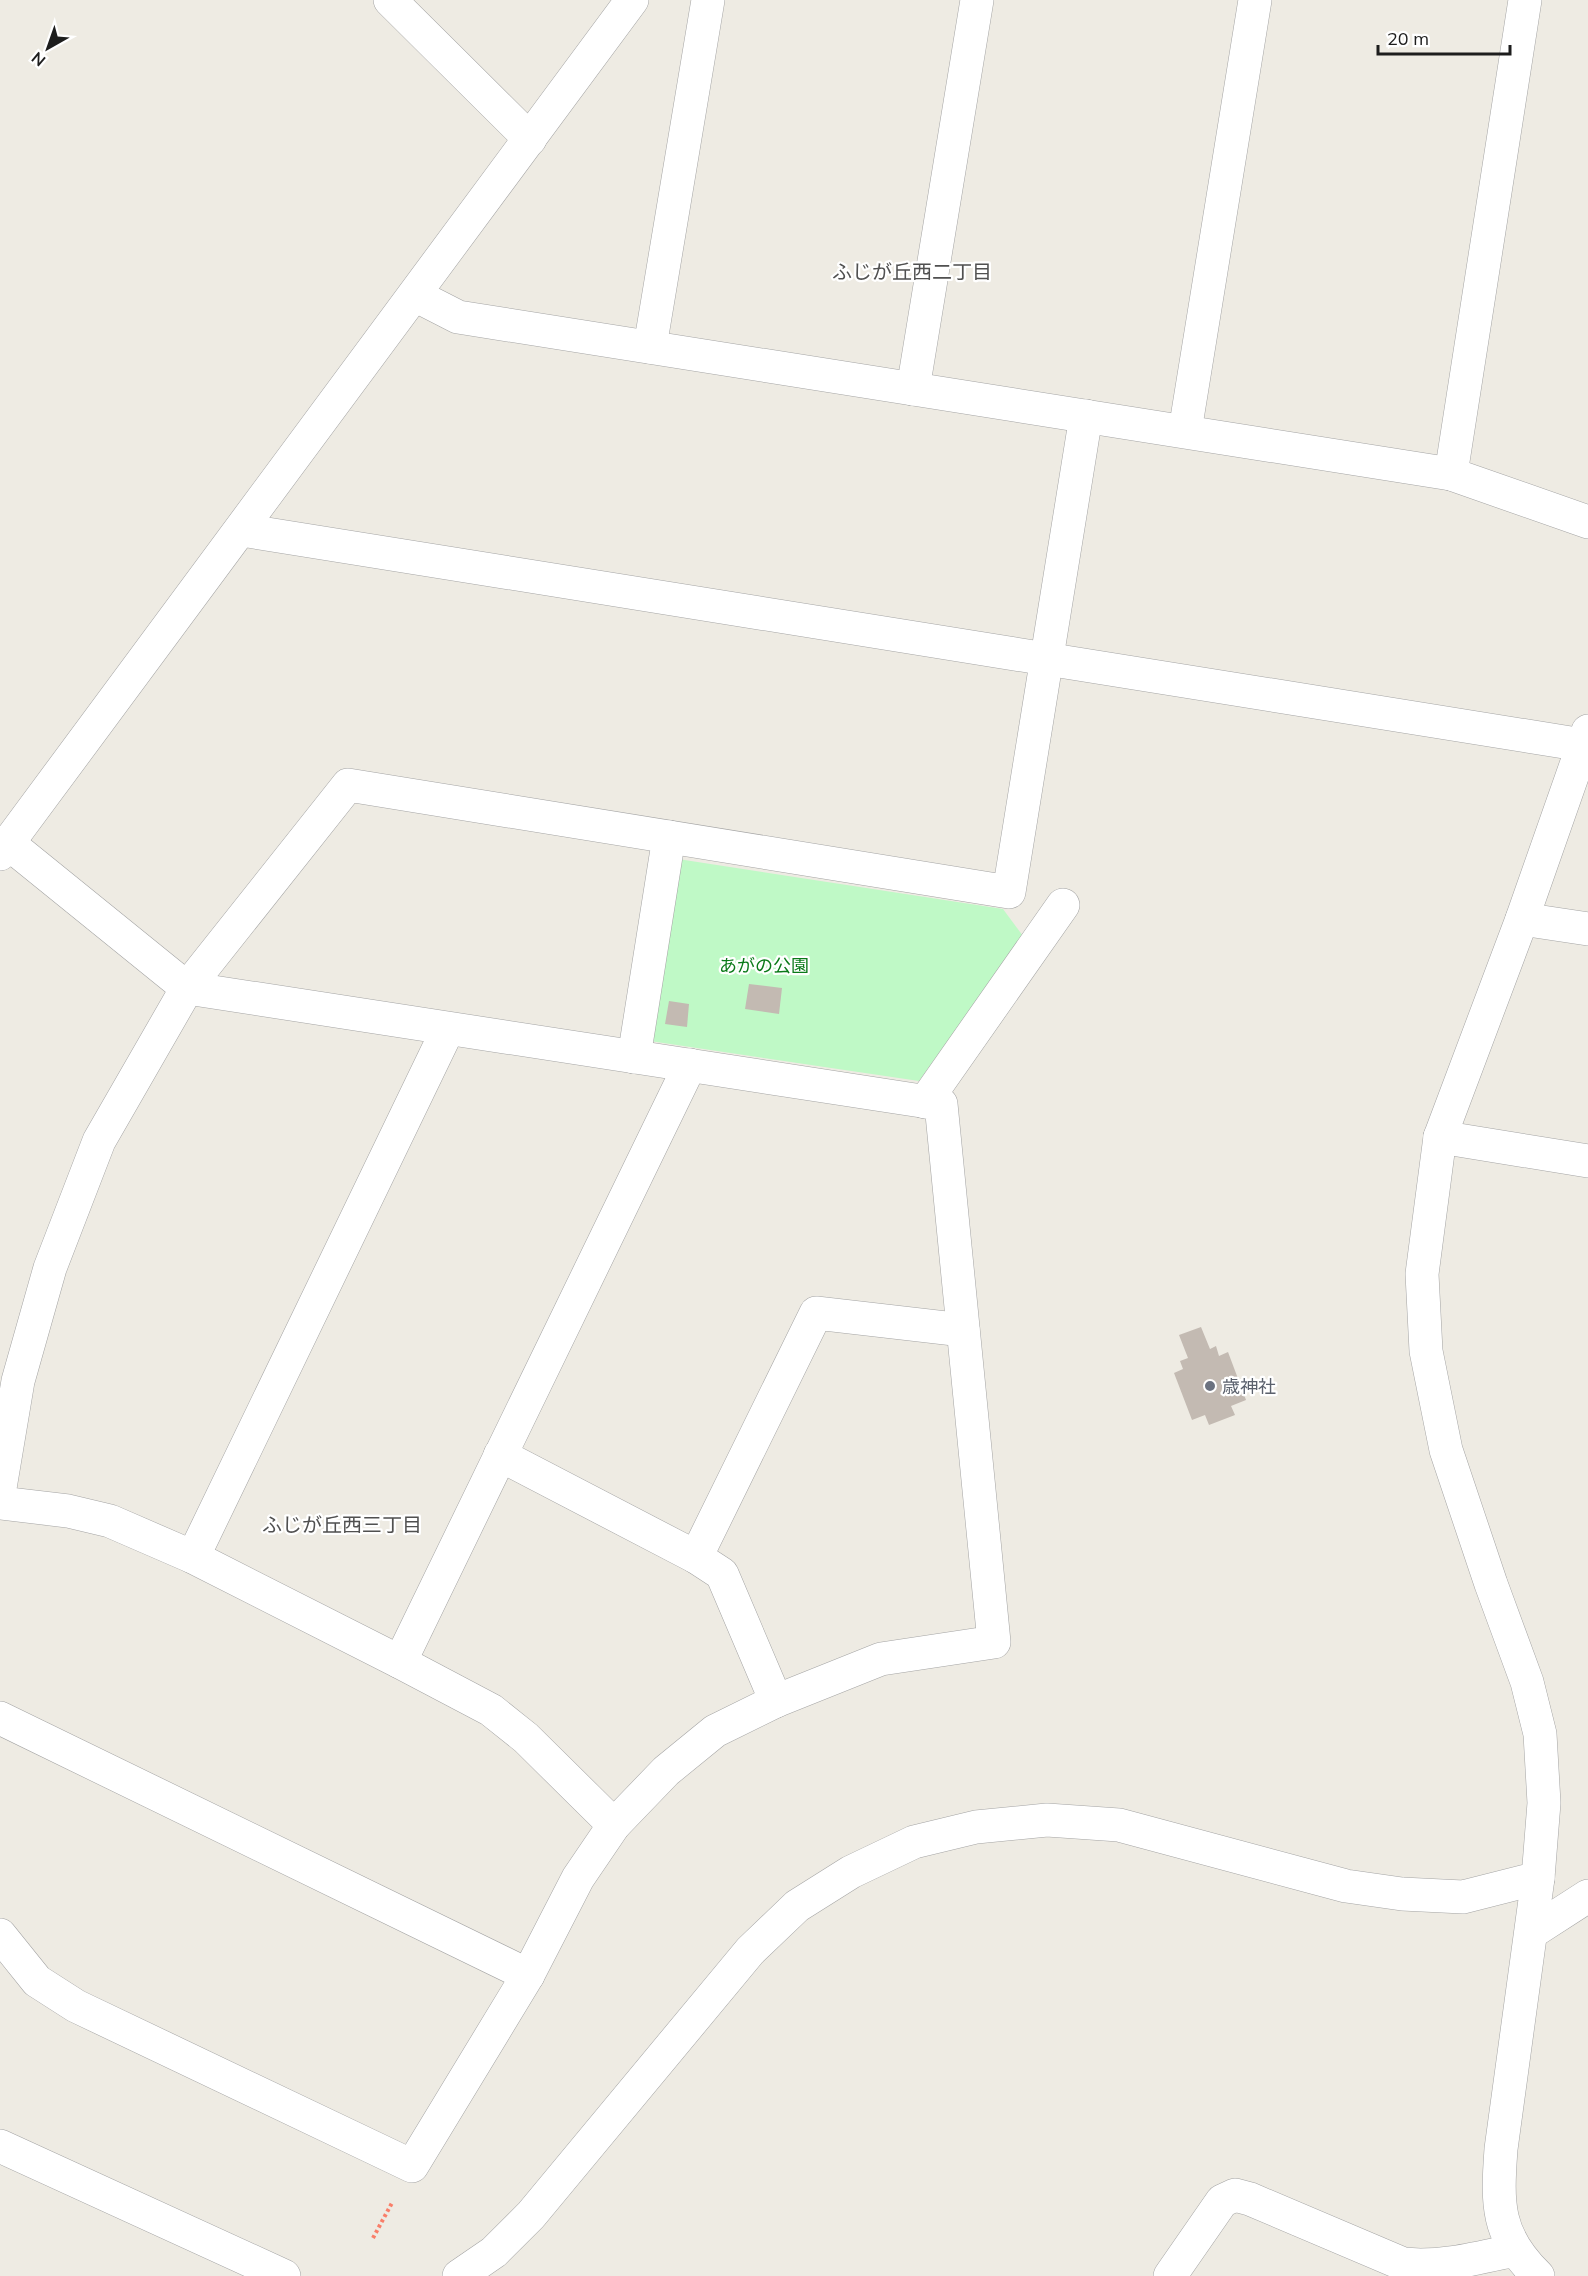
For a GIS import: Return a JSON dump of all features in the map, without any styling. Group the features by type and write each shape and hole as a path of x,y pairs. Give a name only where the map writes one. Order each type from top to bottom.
{"street":[{"path":"390,0 530,139"},
{"path":"0,1935 37,1981 76,2006 412,2166 528,1975 578,1878 614,1825 666,1771 715,1731 776,1701 881,1659 994,1642 941,1104 187,988 4,849 632,0"},
{"path":"650,348 708,0"},
{"path":"913,389 977,0"},
{"path":"1185,431 1255,0"},
{"path":"1451,474 1525,0"},
{"path":"415,295 458,317 1451,474 1588,522"},
{"path":"0,1488 18,1381 50,1268 99,1141 187,988 348,785 1009,892 1086,416"},
{"path":"242,530 1047,659 1586,738 1440,1137 1422,1274 1426,1351 1446,1450 1527,1682 1540,1734 1544,1803 1538,1878 1498,2184 1501,2218 1515,2250 1538,2276"},
{"path":"634,1057 669,837"},
{"path":"925,1102 1063,905"},
{"path":"1521,919 1588,929"},
{"path":"193,1557 448,1029"},
{"path":"400,1662 690,1065"},
{"path":"1440,1137 1588,1161"},
{"path":"696,1557 816,1313 963,1330"},
{"path":"500,1455 696,1557 722,1574 776,1701"},
{"path":"0,1503 68,1511 110,1521 193,1557 400,1662 491,1710 526,1738 614,1825"},
{"path":"0,1718 528,1975"},
{"path":"459,2276 494,2252 531,2215 750,1950 797,1906 851,1872 914,1842 976,1827 1047,1820 1119,1825 1346,1886 1402,1894 1462,1897 1538,1878"},
{"path":"1532,1932 1588,1896"},
{"path":"0,2146 284,2276"},
{"path":"1170,2276 1222,2201 1235,2195 1250,2199 1403,2264 1424,2266 1451,2263 1515,2250"}],"green space":[{"name":"あがの公園","path":"678,859 1003,909 1023,936 919,1081 650,1041"}],"building":[{"path":"749,984 782,988 779,1014 745,1009"},
{"path":"669,1001 689,1004 687,1027 665,1024"},
{"name":"歳神社","path":"1201,1327 1210,1349 1216,1346 1219,1356 1228,1352 1246,1400 1231,1406 1235,1415 1209,1425 1205,1415 1192,1420 1174,1373 1183,1369 1180,1361 1188,1358 1179,1335"}],"place":[{"name":"歳神社","path":"1210,1386"}],"district":[{"name":"ふじが丘西二丁目","path":"912,271"},
{"name":"ふじが丘西三丁目","path":"342,1524"}]}
